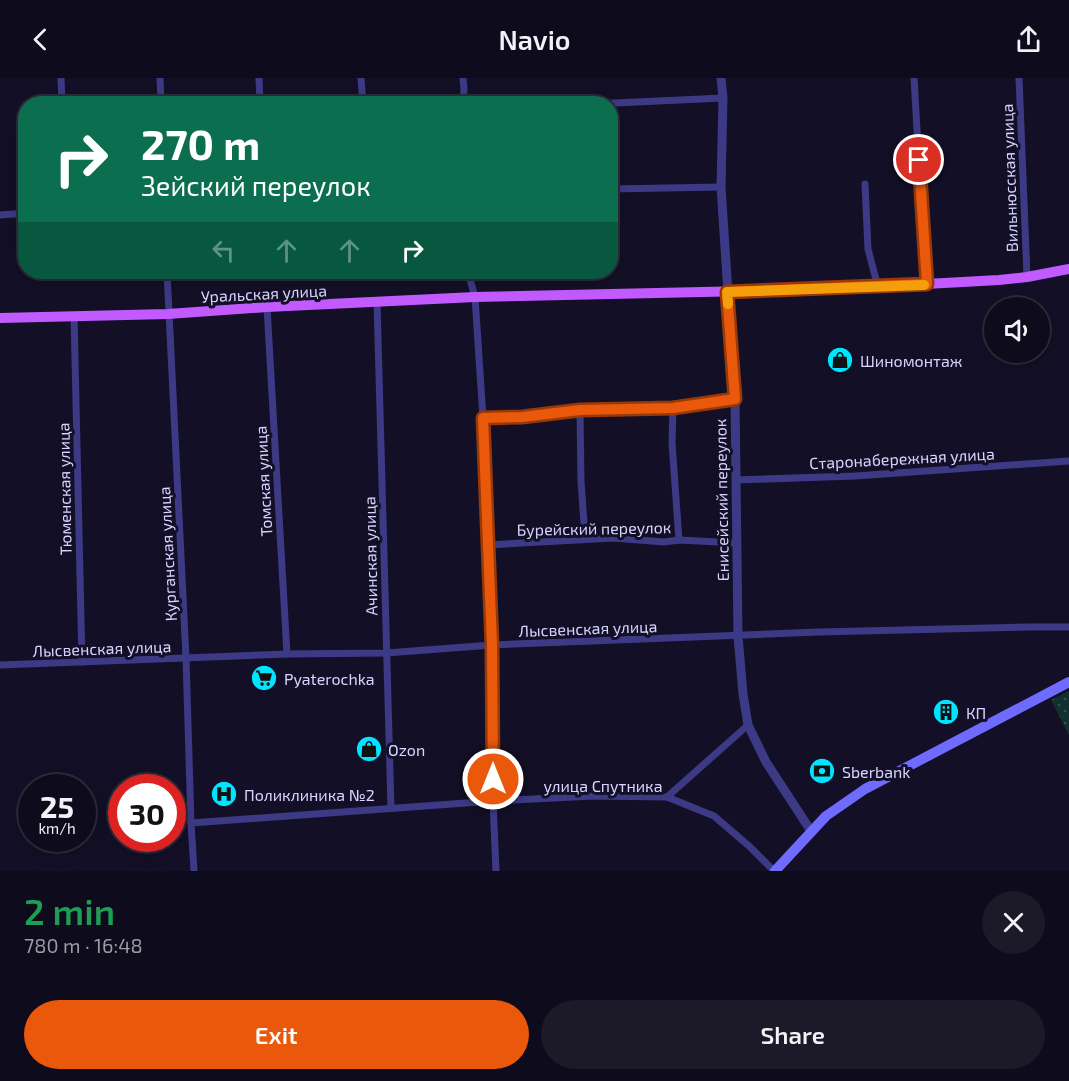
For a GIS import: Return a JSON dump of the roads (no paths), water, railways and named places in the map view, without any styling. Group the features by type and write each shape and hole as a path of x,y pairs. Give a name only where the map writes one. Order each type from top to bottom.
{"main road":[{"name":"Уральская улица","path":"0,318 168,314 475,297 727,292 927,284 999,280 1069,269"},
{"path":"775,871 826,816 865,789 1069,682"}],"street":[{"path":"61,78 62,96"},
{"path":"160,78 161,96"},
{"path":"259,78 260,96"},
{"path":"362,78 363,96"},
{"path":"463,78 464,96"},
{"name":"Енисейский переулок","path":"722,78 721,187 735,399 738,636 743,694 748,725 766,762 811,831"},
{"path":"914,78 927,284"},
{"name":"Вильнюсская улица","path":"1019,78 1027,277"},
{"path":"618,103 723,98"},
{"path":"865,184 868,249 878,286"},
{"path":"618,189 721,187"},
{"path":"0,215 18,214"},
{"name":"Курганская улица","path":"167,279 194,871"},
{"path":"470,279 475,297 483,418 492,645 496,871"},
{"name":"Ачинская улица","path":"377,302 391,808"},
{"name":"Томская улица","path":"267,307 287,654"},
{"name":"Тюменская улица","path":"74,316 82,662"},
{"path":"483,418 522,417 580,410 673,408 735,399"},
{"path":"673,408 672,443 680,540"},
{"path":"580,410 585,538"},
{"name":"Старонабережная улица","path":"736,480 855,476 1069,461"},
{"name":"Бурейский переулок","path":"487,545 585,538 737,543"},
{"name":"Лысвенская улица","path":"0,665 287,654 386,653 492,645 819,632 1069,627"},
{"path":"667,797 748,725"},
{"name":"улица Спутника","path":"191,823 493,801 594,796 667,797 714,816 775,871"}],"place":[{"name":"Шиномонтаж","path":"840,360"},
{"name":"Pyaterochka","path":"264,678"},
{"name":"КП","path":"946,712"},
{"name":"Ozon","path":"369,749"},
{"name":"Sberbank","path":"822,771"},
{"name":"Поликлиника №2","path":"224,794"}]}
